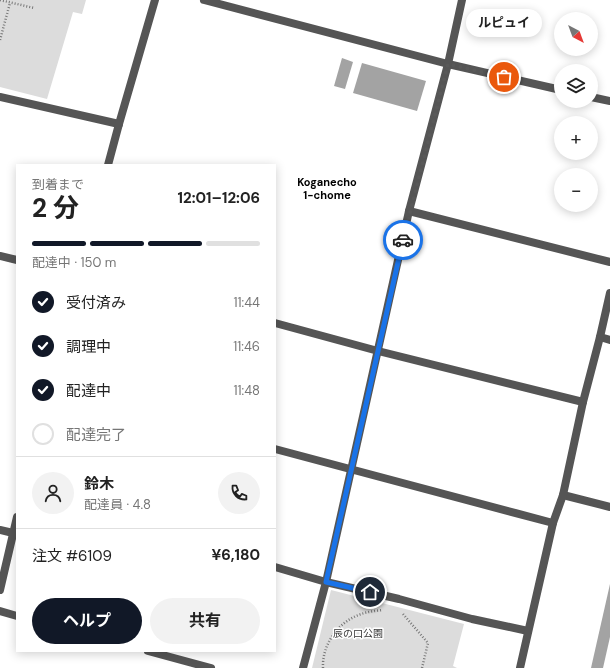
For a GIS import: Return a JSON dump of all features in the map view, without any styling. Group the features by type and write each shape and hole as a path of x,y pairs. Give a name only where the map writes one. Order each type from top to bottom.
{"street":[{"path":"108,164 155,0"},
{"path":"204,0 448,64 554,88"},
{"path":"303,668 326,582 352,470 409,211 448,64 462,0"},
{"path":"0,97 119,124"},
{"path":"598,98 610,101"},
{"path":"409,211 610,262"},
{"path":"0,256 16,260"},
{"path":"520,668 553,523 563,495 583,402 610,293"},
{"path":"276,323 378,351 583,402"},
{"path":"600,337 610,340"},
{"path":"276,449 553,523"},
{"path":"563,495 610,507"},
{"path":"0,590 16,521"},
{"path":"0,530 13,533"},
{"path":"276,568 472,619 528,631"},
{"path":"0,611 16,616"},
{"path":"152,652 211,668"}],"path":[{"path":"0,0 34,8"},
{"path":"0,40 10,3"},
{"path":"323,668 325,650 336,631 355,616 369,611 388,609"},
{"path":"399,612 410,621 428,643 422,668"}],"green space":[{"path":"0,0 86,0 82,14 73,12 47,99 0,87"},
{"name":"辰の口公園","path":"331,590 464,624 453,666 457,668 312,668"}],"shaded area":[{"path":"342,58 353,62 345,89 334,86"},
{"path":"362,63 426,81 417,111 353,93"},
{"path":"610,584 610,637 603,668 591,668"}],"way so far":[{"path":"403,240 409,211 448,64 504,77"}],"place":[{"name":"ルピュイ","path":"504,77"}],"district":[{"name":"Koganecho 1-chome","path":"327,188"}],"route":[{"path":"370,592 326,582 403,240"}]}
